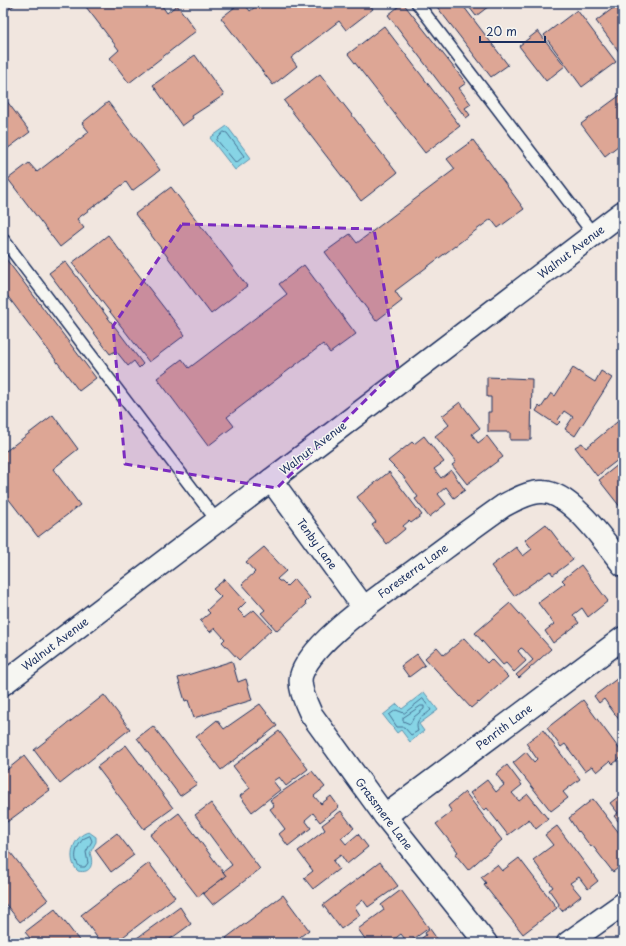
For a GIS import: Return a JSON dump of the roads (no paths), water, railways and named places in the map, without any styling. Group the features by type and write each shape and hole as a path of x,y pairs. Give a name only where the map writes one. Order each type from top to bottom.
{"street":[{"name":"Walnut Avenue","path":"3,684 623,212"},
{"name":"Tenby Lane","path":"271,480 364,608"},
{"name":"Foresterra Lane","path":"301,675 309,659 321,646 364,608 503,506 523,496 543,491 559,496 576,509 623,565"},
{"name":"Penrith Lane","path":"385,816 623,638"},
{"name":"Grassmere Lane","path":"301,675 303,696 311,714 385,816 486,943"},
{"path":"568,943 623,904"}],"lane":[{"path":"417,3 594,235"},
{"path":"3,239 217,521"}],"water":[{"path":"227,126 251,158 235,170 210,138"},
{"path":"424,692 438,710 419,724 424,731 410,742 401,730 397,733 383,715 397,704 402,709"},
{"path":"89,832 96,837 96,842 90,853 92,861 89,870 82,872 78,871 72,861 73,848 75,843 83,834"}]}
